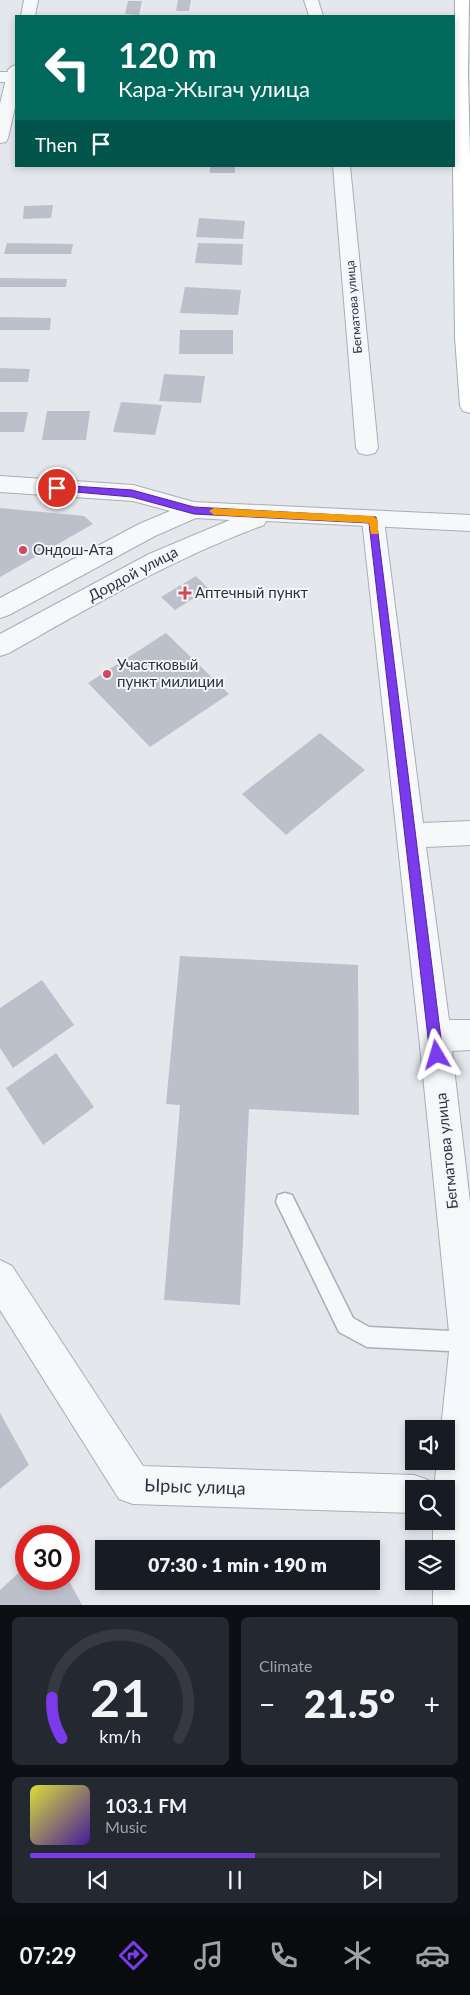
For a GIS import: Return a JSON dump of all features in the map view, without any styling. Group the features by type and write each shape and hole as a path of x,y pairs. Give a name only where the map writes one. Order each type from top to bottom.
{"main road":[{"path":"462,0 457,75 465,337 470,406"}],"street":[{"path":"28,15 31,0"},
{"path":"312,0 316,15"},
{"path":"0,138 12,75"},
{"name":"Бегматова улица","path":"341,167 367,448"},
{"path":"0,484 132,493 194,510 373,520 470,523"},
{"path":"147,530 154,510 150,498"},
{"name":"Дордой улица","path":"0,609 147,530 194,510"},
{"name":"Дордой улица","path":"0,646 164,555 214,533 272,514"},
{"name":"Бегматова улица","path":"373,520 435,1036 469,1342 452,1480"},
{"path":"411,836 470,833"},
{"path":"435,1036 470,1035"},
{"name":"Ырыс улица","path":"0,1278 133,1485 405,1494"},
{"name":"Бегматова улица","path":"451,1530 453,1605"}],"lane":[{"path":"285,1202 346,1325 367,1337 469,1342"}],"building":[{"path":"178,0 191,0 189,11 176,11"},
{"path":"128,1 142,1 139,15 125,14"},
{"path":"210,167 235,167 235,173 210,173"},
{"path":"53,205 51,218 23,219 24,206"},
{"path":"199,218 245,221 243,239 196,237"},
{"path":"7,243 73,244 71,254 4,254"},
{"path":"198,243 243,244 242,265 195,263"},
{"path":"0,278 67,279 66,287 0,287"},
{"path":"185,287 241,290 238,315 180,313"},
{"path":"0,317 51,318 50,330 0,330"},
{"path":"180,330 233,330 233,354 179,354"},
{"path":"0,368 30,369 28,382 0,382"},
{"path":"164,374 205,376 201,403 159,401"},
{"path":"121,402 162,405 155,435 113,432"},
{"path":"47,411 90,411 86,440 42,440"},
{"path":"0,412 28,412 24,432 0,432"},
{"name":"Ондош-Ата","path":"0,508 84,516 93,524 0,577"},
{"name":"Аптечный пункт","path":"196,576 209,589 175,610 161,597"},
{"path":"166,633 229,694 150,747 88,683"},
{"path":"320,733 365,770 286,835 242,794"},
{"path":"180,956 358,965 359,1115 249,1109 240,1305 164,1300 180,1105 166,1104"},
{"path":"42,980 74,1025 13,1068 0,1048 0,1008"},
{"path":"56,1053 94,1107 43,1145 6,1088"},
{"path":"0,1413 29,1465 0,1489"},
{"path":"15,1576 15,1590 74,1590 82,1605 0,1605 0,1590"}],"slow traffic":[{"path":"214,511 373,520 374,532"}],"place":[{"name":"Ондош-Ата","path":"23,550"},
{"name":"Аптечный пункт","path":"185,593"},
{"name":"Участковый пункт милиции","path":"107,674"}],"route":[{"path":"57,488 132,493 194,510 373,520 437,1055"}]}
